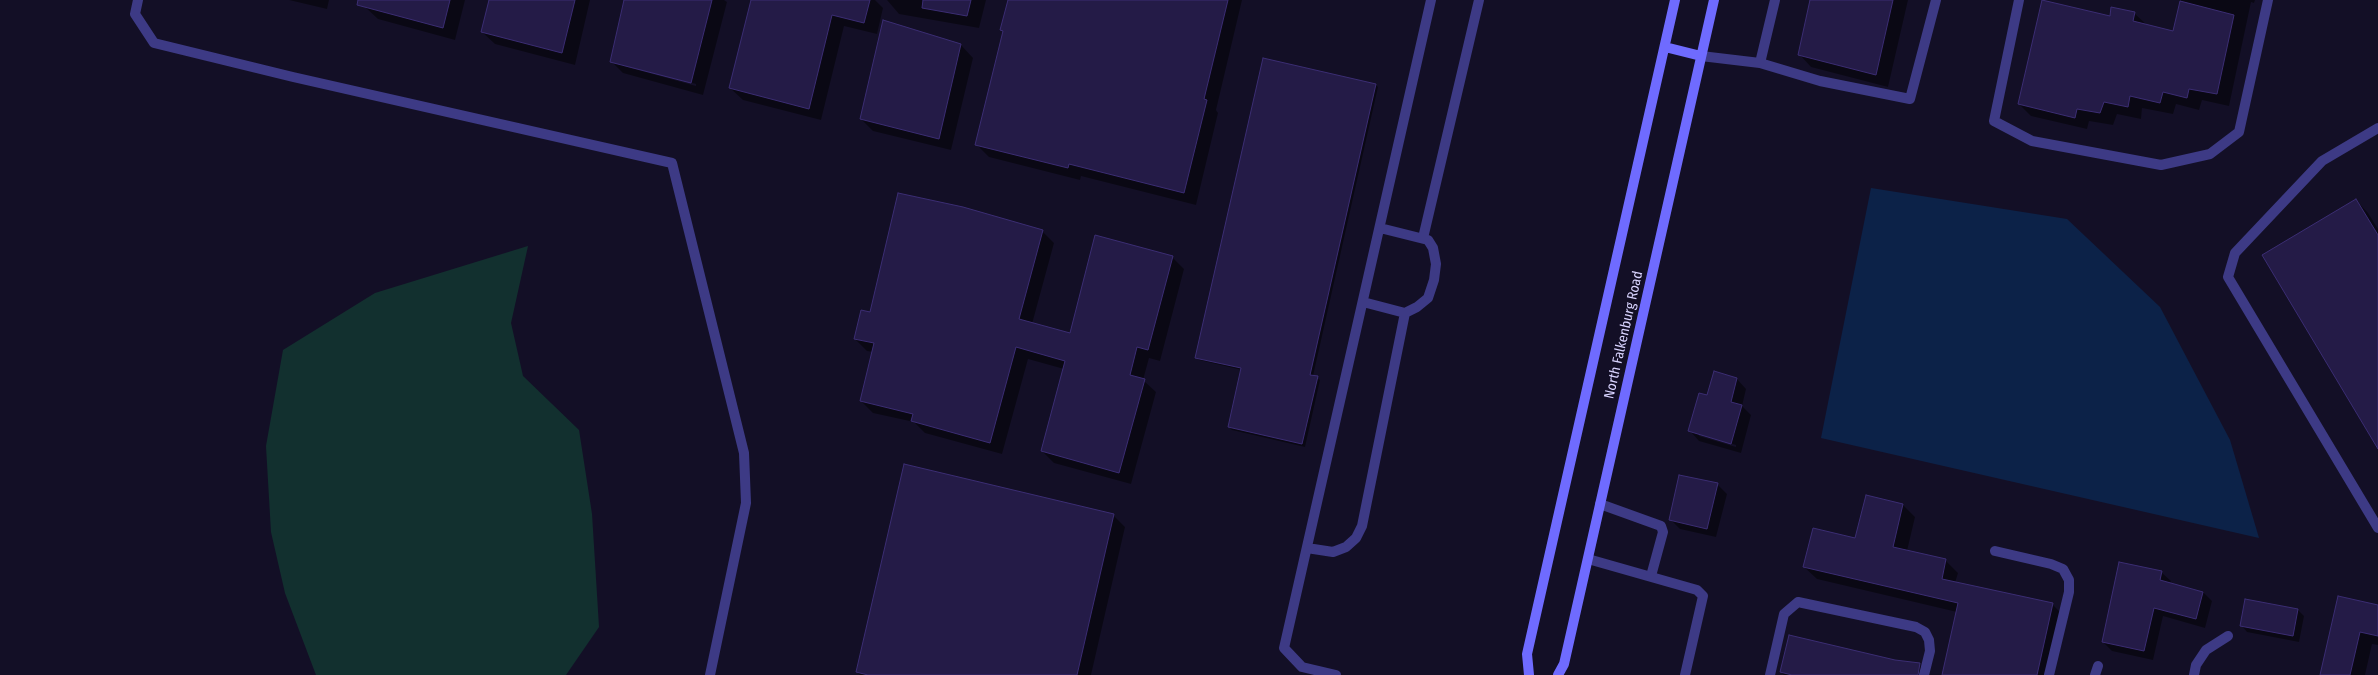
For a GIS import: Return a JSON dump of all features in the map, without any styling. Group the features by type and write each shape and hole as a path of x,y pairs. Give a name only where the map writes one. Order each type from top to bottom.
{"street":[{"name":"North Falkenburg Road","path":"1529,675 1527,654 1675,0"},
{"name":"North Falkenburg Road","path":"1558,675 1564,664 1714,0"},
{"path":"1665,47 1701,56"}],"lane":[{"path":"138,0 135,14 154,43 300,79 672,163 744,453 746,503 710,675"},
{"path":"1336,675 1317,673 1302,667 1284,648 1431,0"},
{"path":"1423,238 1479,0"},
{"path":"1760,63 1775,0"},
{"path":"1701,56 1760,63 1820,81 1910,99 1936,0"},
{"path":"2019,0 1994,121 2032,141 2160,165 2210,154 2239,132 2268,0"},
{"path":"2378,128 2322,160 2235,253 2228,277 2378,528"},
{"path":"1363,302 1405,313 1417,307 1428,298 1434,280 1436,264 1433,248 1428,240 1380,228"},
{"path":"1307,548 1333,552 1346,547 1356,538 1362,526 1405,313"},
{"path":"1600,504 1661,526 1663,532 1652,576"},
{"path":"1995,551 2050,564 2063,569 2070,580 2069,592 2049,675"},
{"path":"1588,559 1697,590 1703,596 1685,675"},
{"path":"1770,675 1784,614 1798,602 1916,627 1925,632 1930,640 1930,651 1924,675"},
{"path":"2194,675 2196,665 2206,650 2228,636"}],"green space":[{"path":"528,246 511,323 523,376 579,430 592,514 599,627 566,675 316,675 285,593 271,532 266,446 283,350 375,293"}],"water":[{"path":"1871,188 2067,219 2160,307 2230,440 2259,538 1821,438"}],"building":[{"path":"358,0 450,0 443,28 357,5"},
{"path":"489,0 575,0 562,53 481,32"},
{"path":"624,0 712,0 691,83 610,62"},
{"path":"751,0 870,0 864,23 832,15 809,109 729,88"},
{"path":"923,0 971,0 967,16 922,8"},
{"path":"1008,0 1228,0 1204,99 1207,100 1184,193 1069,164 1068,168 975,145 1003,31 1000,30"},
{"path":"1810,0 1893,0 1876,75 1798,55"},
{"path":"2042,0 2110,16 2111,7 2135,12 2133,21 2173,31 2180,1 2234,15 2217,94 2189,89 2187,98 2163,92 2160,103 2130,96 2128,107 2104,102 2100,113 2077,109 2075,118 2018,104"},
{"path":"883,20 961,44 939,139 860,119"},
{"path":"1263,58 1376,84 1310,375 1318,376 1302,444 1228,427 1241,368 1195,358"},
{"path":"898,193 963,207 1043,230 1019,319 1070,333 1095,235 1173,256 1148,350 1137,347 1130,375 1145,379 1119,473 1041,451 1065,361 1016,347 990,443 911,421 913,414 860,401 874,343 854,339 861,310 870,312"},
{"path":"2356,199 2378,235 2378,449 2262,255"},
{"path":"1714,371 1737,378 1731,402 1742,405 1731,444 1688,431 1699,393 1707,395"},
{"path":"904,464 1114,514 1077,675 868,675 856,672"},
{"path":"1679,475 1718,483 1707,529 1669,520"},
{"path":"1866,495 1903,504 1893,547 1946,559 1942,579 2053,603 2037,675 1942,675 1958,603 1803,567 1813,528 1855,538"},
{"path":"2119,562 2162,571 2160,580 2203,592 2196,619 2154,608 2144,651 2102,642"},
{"path":"2338,596 2378,605 2378,636 2360,632 2350,675 2320,675"},
{"path":"2245,599 2298,609 2293,636 2240,626"},
{"path":"1789,635 1895,660 1920,663 1918,675 1792,675 1780,672"}]}
